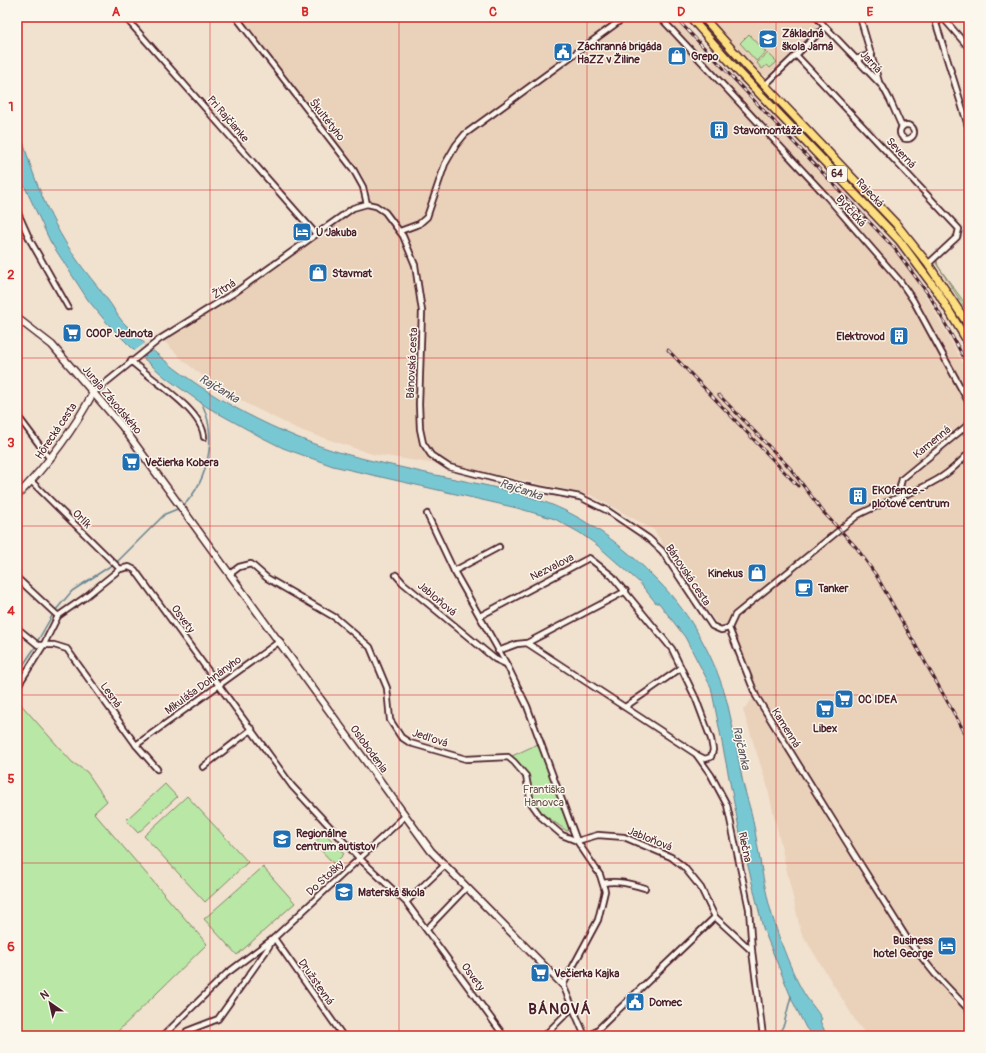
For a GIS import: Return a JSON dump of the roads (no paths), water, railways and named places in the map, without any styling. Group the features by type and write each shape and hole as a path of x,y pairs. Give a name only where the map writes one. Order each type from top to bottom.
{"main road":[{"name":"Rajecká","path":"690,17 738,71 898,240 937,291 969,344"},
{"name":"Rajecká","path":"703,17 764,85 891,218 928,264 968,324"}],"street":[{"name":"Pri Rajčianke","path":"125,17 316,234"},
{"name":"Škultétyho","path":"236,17 356,172 363,187 367,204"},
{"path":"367,204 381,209 400,231 419,224 427,217 445,164 456,145 466,134 624,17"},
{"name":"Bytčická","path":"660,17 827,197 900,281 913,300 969,403"},
{"name":"Jarná","path":"816,17 879,84 890,100 902,127"},
{"path":"860,17 872,54 879,84"},
{"path":"969,48 946,18 935,20 969,129"},
{"path":"764,85 825,27"},
{"path":"856,59 872,54"},
{"name":"Severná","path":"796,55 959,229 957,237 928,264"},
{"name":"Žitná","path":"93,393 155,342 237,291 353,208 367,204"},
{"path":"17,211 30,240 68,307"},
{"name":"Bánovská cesta","path":"400,231 416,265 421,293 423,332 419,418 421,438 428,451 435,459 449,467 527,487 580,497 608,511 648,538 658,547 712,626 721,630 729,628"},
{"name":"Juraja Závodského","path":"17,318 52,345 122,426 182,507"},
{"path":"133,360 192,411 199,422 204,437"},
{"name":"Hôrecká cesta","path":"17,496 50,459 69,434 93,393"},
{"path":"17,415 50,459"},
{"name":"Kamenná","path":"902,495 900,487 902,479 969,424"},
{"path":"729,628 735,615 839,529 864,512 938,479 969,453"},
{"name":"Orlík","path":"31,481 116,565"},
{"name":"Oslobodenia","path":"182,507 405,816 444,866 563,985"},
{"name":"Jabloňová","path":"427,514 454,571 507,665 527,706 577,841 598,835 624,837 671,857 695,878 715,917 752,951"},
{"path":"454,571 499,547"},
{"name":"Nezvalova","path":"480,616 589,558 612,576 626,591"},
{"name":"Jedľová","path":"230,574 239,567 251,564 267,578 336,618 349,628 370,647 387,688 390,720 401,737 410,743 466,759 508,757 526,776 531,802 541,817 562,835 577,841"},
{"path":"17,687 55,613 84,598 116,565"},
{"name":"Osvety","path":"116,565 129,567 135,570 301,796 359,858 406,902 427,928 504,1036"},
{"name":"Jabloňová","path":"396,574 403,583 494,659 507,665"},
{"path":"17,578 55,613"},
{"path":"498,651 517,644 527,643 626,591 672,649 696,699 712,744 711,757 705,759 696,754"},
{"path":"17,628 38,645"},
{"name":"Kamenná","path":"729,628 756,696 855,856 917,952 969,1010"},
{"name":"Mikuláša Dohnányho","path":"136,745 280,641"},
{"name":"Riečna","path":"527,643 696,754 711,775 727,805 749,909 752,951"},
{"name":"Lesná","path":"38,645 54,645 67,649 136,745 157,770"},
{"path":"625,708 681,668"},
{"path":"203,767 252,730"},
{"name":"Do Stošky","path":"163,1036 226,974 274,938 405,816"},
{"path":"577,841 603,883 605,891 604,902 598,920 563,985 585,1036"},
{"path":"406,902 444,866"},
{"path":"603,883 621,882 645,888"},
{"path":"427,928 466,888"},
{"path":"591,1036 715,917"},
{"name":"Do Stošky","path":"187,1031 218,1019 274,938"},
{"name":"Družstevná","path":"274,938 343,1036"},
{"path":"752,951 763,1036"},
{"path":"544,1036 572,1008"}],"water":[{"path":"17,118 33,172 47,208 75,257 122,321 142,341 186,376 233,406 283,431 320,446 368,460 506,490 556,506 588,523 618,544 645,568 670,594 692,623 710,655 717,672 728,706 743,783 752,816 763,879 771,911 779,937 795,977 801,989 822,1019 820,1021 827,1036 813,1036 806,1028 793,1002 763,928 740,833 711,687 685,637 659,603 656,603 639,582 597,545 580,533 555,519 517,508 333,466 283,448 207,407 166,378 135,351 107,323 88,300 50,241 17,170"}],"waterway":[{"path":"183,506 199,483 205,470 208,456 210,442 209,428 201,402"},
{"path":"55,611 72,591 118,561 165,514 180,508"},
{"path":"37,642 53,614"},
{"path":"17,674 36,646"},
{"path":"778,1036 784,1024 791,996"}],"railway":[{"path":"675,17 895,249 931,298 969,367"},
{"path":"668,350 798,486"},
{"path":"719,395 790,468 824,513 856,547 876,575 969,740"}],"place":[{"name":"Základná škola Jarná","path":"768,39"},
{"name":"Záchranná brigáda HaZZ v Žiline","path":"563,52"},
{"name":"Grepo","path":"677,56"},
{"name":"Stavomontáže","path":"719,130"},
{"name":"U Jakuba","path":"302,232"},
{"name":"Stavmat","path":"318,273"},
{"name":"COOP Jednota","path":"72,333"},
{"name":"Elektrovod","path":"899,336"},
{"name":"Večierka Kobera","path":"131,462"},
{"name":"EKOfence - plotové centrum","path":"858,496"},
{"name":"Kinekus","path":"757,573"},
{"name":"Tanker","path":"804,588"},
{"name":"OC IDEA","path":"844,699"},
{"name":"Libex","path":"825,709"},
{"name":"Regionálne centrum autistov","path":"282,839"},
{"name":"Materská škola","path":"344,892"},
{"name":"Business hotel George","path":"947,946"},
{"name":"Večierka Kajka","path":"540,973"},
{"name":"Domec","path":"635,1002"}],"district":[{"name":"BÁNOVÁ","path":"560,1009"}],"water label":[{"name":"Rajčanka","path":"219,389"},
{"name":"Rajčanka","path":"521,490"},
{"name":"Rajčanka","path":"741,748"}],"park label":[{"name":"Františka Hanovca","path":"544,795"}]}
